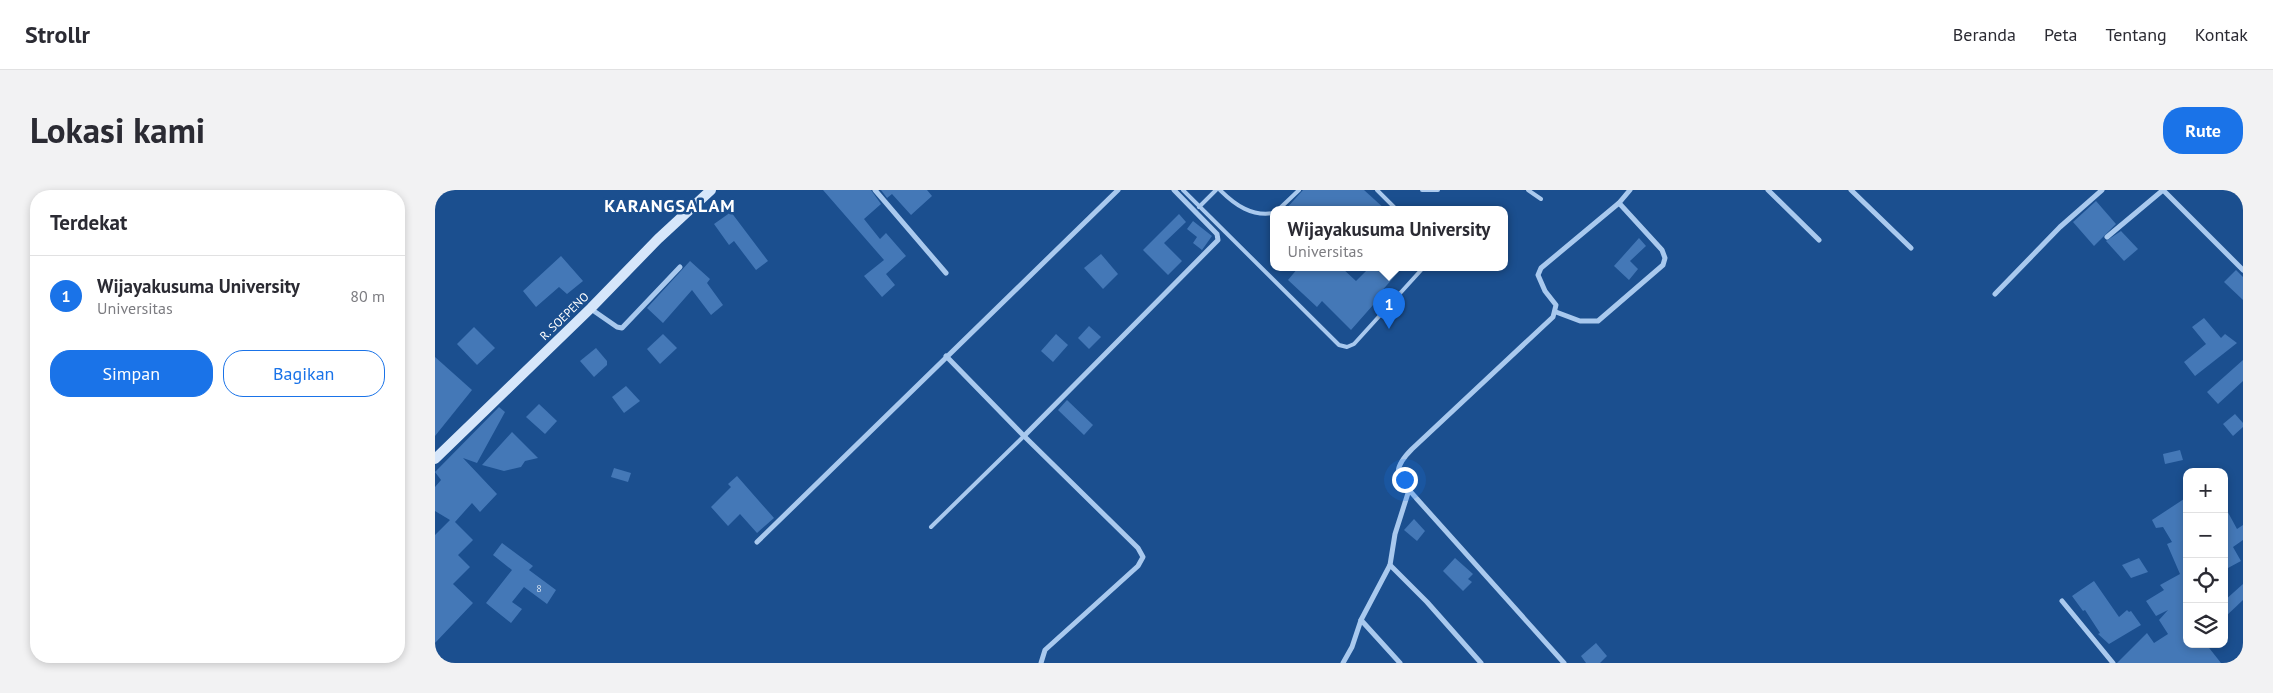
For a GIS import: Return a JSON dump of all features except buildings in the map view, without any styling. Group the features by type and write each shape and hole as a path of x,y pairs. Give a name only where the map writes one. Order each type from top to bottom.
{"street":[{"name":"R. SOEPENO","path":"435,459 591,308 658,239 711,190"},
{"path":"875,190 946,273"},
{"path":"757,542 1118,190"},
{"path":"1024,436 1218,240 1217,234 1174,190"},
{"path":"1564,663 1409,490 1401,480 1397,469 1400,461 1539,332 1556,312 1556,305 1545,291 1538,275 1541,268 1619,203 1631,190"},
{"path":"1768,190 1819,240"},
{"path":"1851,190 1911,248"},
{"path":"1995,294 2060,228 2102,190"},
{"path":"2107,237 2163,190 2243,270"},
{"path":"1556,312 1580,321 1598,321 1663,265 1665,258 1662,250 1619,203"},
{"path":"591,308 621,328 680,267"},
{"path":"946,356 1138,548 1143,557 1138,566 1045,650 1041,663"},
{"path":"1343,663 1352,647 1361,620 1389,565 1395,534 1409,490"},
{"path":"1389,565 1427,602 1481,663"},
{"path":"2061,601 2113,663"},
{"path":"1361,620 1400,663"},
{"path":"435,657 441,663"}],"lane":[{"path":"1183,190 1339,345 1347,347 1354,344 1420,271"},
{"path":"1199,207 1216,190"},
{"path":"1220,190 1251,212 1262,215 1270,214"},
{"path":"1282,206 1299,190"},
{"path":"1377,190 1393,206"},
{"path":"1422,190 1438,190"},
{"path":"1528,190 1541,199"},
{"path":"931,527 1024,436"}],"place":[{"name":"Wijayakusuma University","path":"1389,329"}],"district":[{"name":"KARANGSALAM","path":"670,205"}]}
